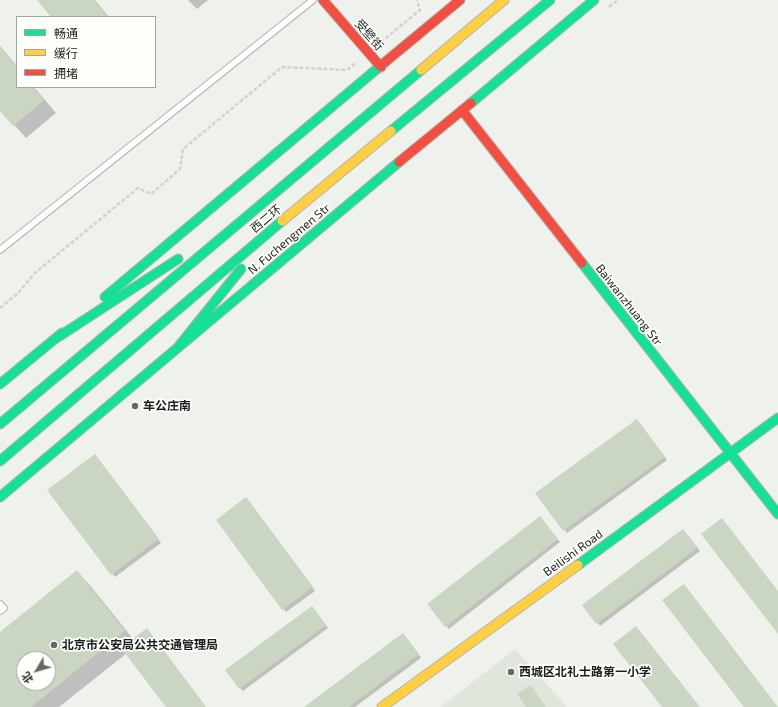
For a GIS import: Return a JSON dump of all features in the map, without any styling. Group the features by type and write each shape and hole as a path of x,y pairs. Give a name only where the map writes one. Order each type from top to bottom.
{"main road":[{"name":"受壁街","path":"323,0 381,67"},
{"path":"0,384 460,0"},
{"name":"西二环","path":"0,424 504,0"},
{"name":"西二环","path":"0,461 275,227 550,0"},
{"path":"540,9 562,0"},
{"name":"N. Fuchengmen Str","path":"0,497 594,0"},
{"name":"Baiwanzhuang Str","path":"462,110 778,514"},
{"path":"52,341 258,208"},
{"path":"179,346 275,227"},
{"name":"Beilishi Road","path":"382,707 731,454 778,418"}],"lane":[{"path":"0,250 313,0"},
{"path":"0,604 4,608 0,611"}],"path":[{"path":"0,308 17,294 35,273 138,188 151,194 180,169 183,149 282,67 346,70 420,10 417,0"}],"shaded area":[{"name":"西城区北礼士路第一小学","path":"515,649 567,707 440,707"}],"building":[{"path":"37,0 94,0 107,16 50,16"},
{"path":"0,47 16,66 16,88 34,88 44,100 13,126 0,111"},
{"path":"637,419 665,457 563,531 535,493"},
{"path":"95,454 159,539 111,575 47,490"},
{"path":"246,497 313,587 282,610 216,520"},
{"path":"540,516 558,539 445,627 427,604"},
{"path":"722,518 778,591 778,634 701,534"},
{"path":"683,529 697,548 596,624 582,605"},
{"name":"北京市公安局公共交通管理局","path":"77,570 125,631 56,687 56,651 16,651 16,691 51,691 31,707 0,707 0,632"},
{"path":"684,584 778,707 744,707 662,600"},
{"path":"312,606 326,625 239,689 225,670"},
{"path":"636,626 700,707 662,707 613,644"},
{"path":"147,628 206,707 166,707 121,648"},
{"path":"403,633 419,654 349,707 304,707"},
{"path":"531,685 546,707 526,707 517,694"}],"traffic: fast":[{"path":"391,131 550,0"},
{"path":"471,103 594,0"},
{"path":"105,297 384,63"},
{"path":"0,424 421,70"},
{"path":"0,497 399,162"},
{"path":"0,461 282,221"},
{"path":"52,341 178,259"},
{"path":"582,263 778,514"},
{"path":"179,346 241,269"},
{"path":"0,384 62,333"},
{"path":"578,565 778,418"}],"traffic: slow":[{"path":"421,70 504,0"},
{"path":"282,221 391,131"},
{"path":"382,707 578,565"}],"traffic: jam":[{"path":"323,0 381,67"},
{"path":"384,63 460,0"},
{"path":"399,162 471,103"},
{"path":"462,110 582,263"}],"place":[{"name":"车公庄南","path":"135,406"},
{"name":"北京市公安局公共交通管理局","path":"54,645"},
{"name":"西城区北礼士路第一小学","path":"511,672"}]}
